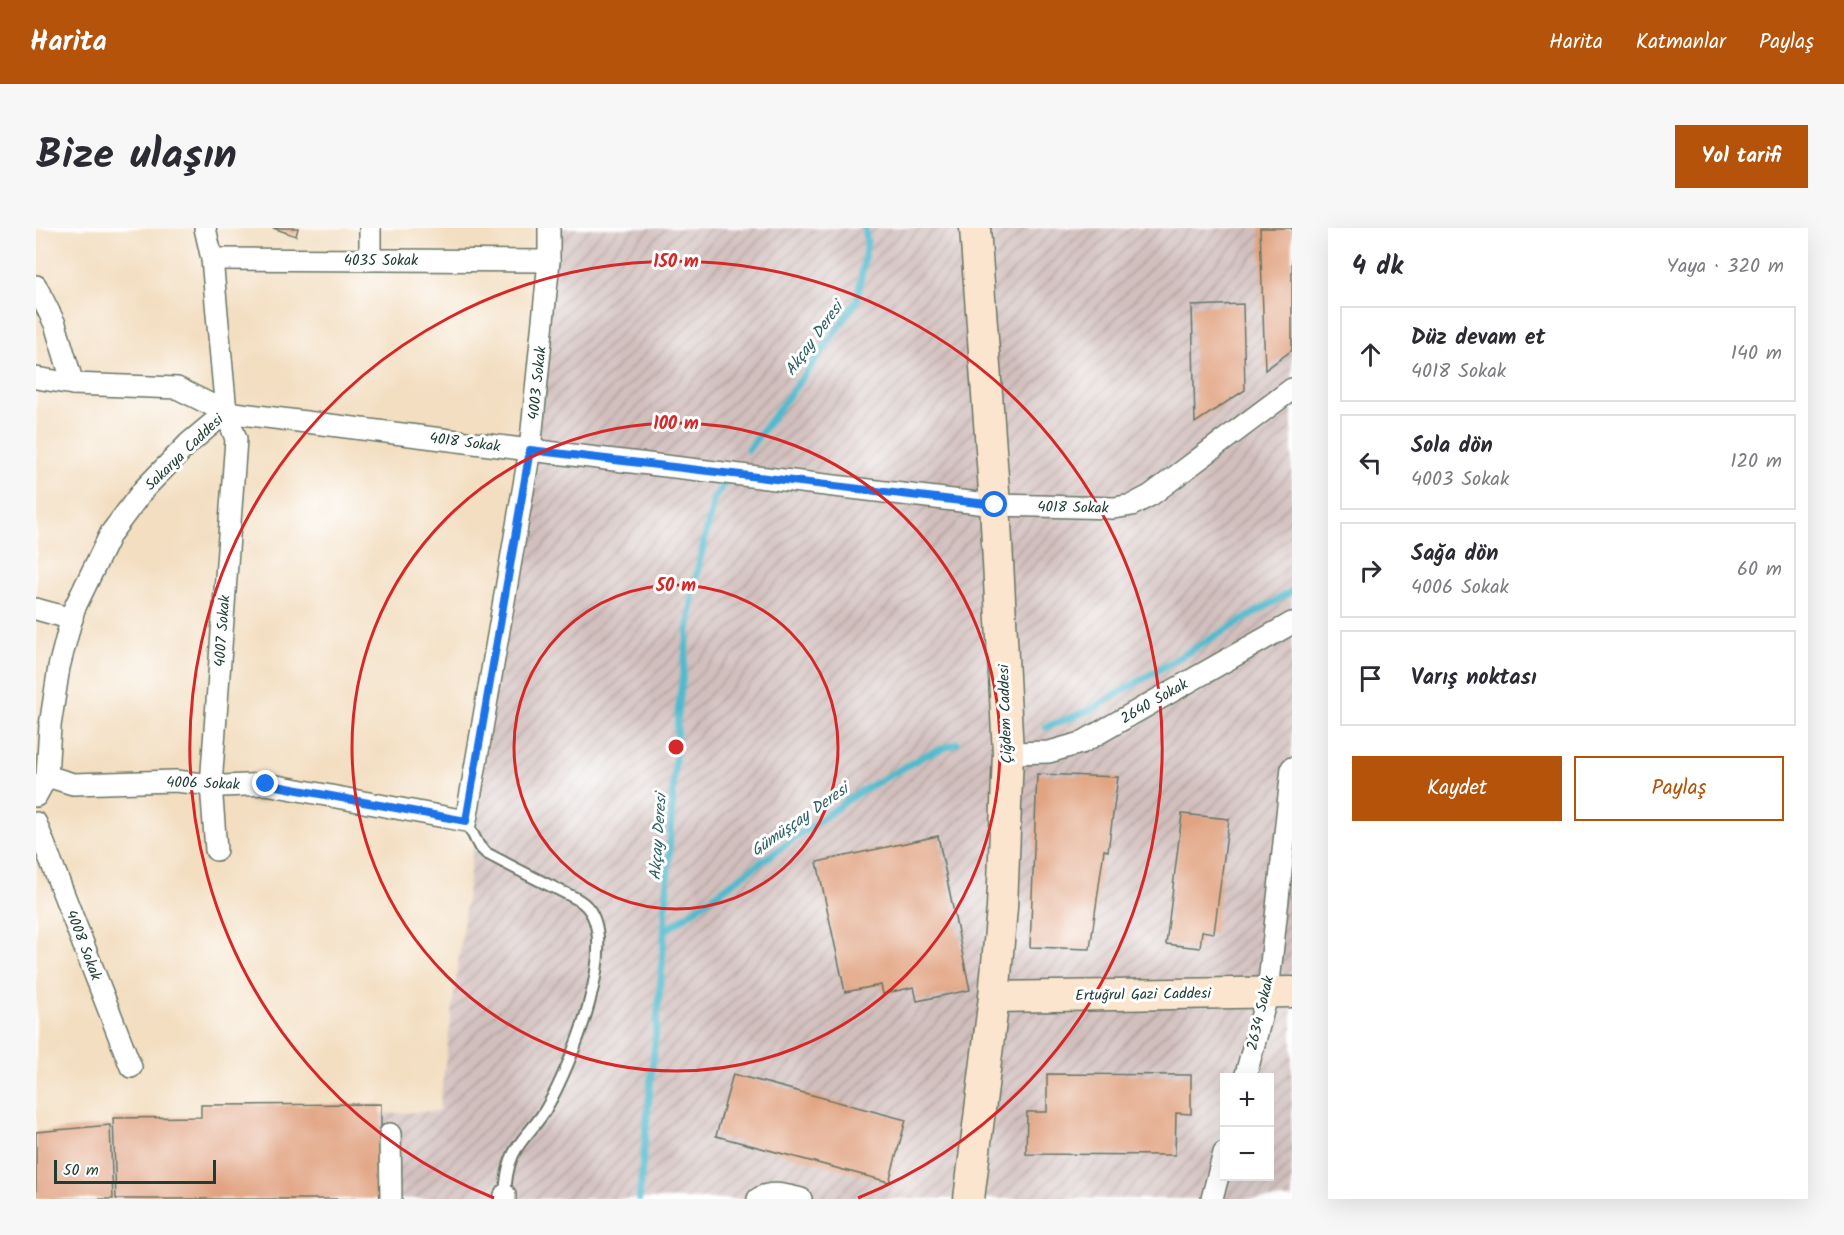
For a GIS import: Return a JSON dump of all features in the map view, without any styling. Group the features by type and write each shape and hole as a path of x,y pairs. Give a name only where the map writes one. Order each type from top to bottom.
{"street":[{"name":"Sakarya Caddesi","path":"36,796 47,776 43,726 74,609 111,533 144,489 189,443 226,412 212,260 205,228"},
{"path":"370,228 370,260"},
{"name":"4003 Sokak","path":"466,821 530,450 549,261 549,228"},
{"name":"Çiğdem Caddesi","path":"969,1199 994,997 1002,908 1008,753 995,505 975,228"},
{"name":"4035 Sokak","path":"212,260 549,261"},
{"path":"36,286 55,324 73,384"},
{"name":"4018 Sokak","path":"36,378 73,384 177,388 226,412 530,450 995,505 1114,508 1132,505 1151,495 1292,389"},
{"name":"4007 Sokak","path":"216,850 211,785 236,439 226,412"},
{"path":"36,609 72,619"},
{"name":"2640 Sokak","path":"1008,753 1049,752 1081,743 1292,623"},
{"name":"2634 Sokak","path":"1247,1073 1280,992 1292,768"},
{"name":"4006 Sokak","path":"47,776 74,784 175,781 211,785 266,784 466,821"},
{"name":"4008 Sokak","path":"36,824 131,1067"},
{"name":"Ertuğrul Gazi Caddesi","path":"994,997 1280,992"},
{"path":"390,1134 391,1199"},
{"path":"1212,1199 1220,1168"},
{"path":"758,1199 774,1194 801,1199"}],"lane":[{"path":"466,821 479,846 486,854 584,903 595,918 599,937 599,964 585,1018 560,1083 546,1110 523,1138 512,1156 507,1173 505,1197"}],"shaded area":[{"path":"549,228 1292,228 1292,1199 36,1199 36,1133 439,1111 549,261"}],"building":[{"path":"273,228 298,228 296,236"},
{"path":"1260,228 1292,228 1292,350 1265,370"},
{"path":"1243,304 1245,390 1195,423 1192,306"},
{"path":"1037,774 1118,777 1108,851 1104,850 1090,949 1030,947"},
{"path":"1182,814 1229,819 1214,933 1202,931 1200,948 1166,944"},
{"path":"938,836 970,990 917,1001 914,987 883,994 881,985 845,992 817,862"},
{"path":"733,1074 906,1120 889,1182 716,1136"},
{"path":"1047,1074 1191,1075 1191,1114 1176,1113 1175,1155 1026,1154 1027,1112 1047,1112"},
{"path":"381,1104 381,1199 116,1199 113,1118 201,1117 201,1105"},
{"path":"110,1125 113,1199 36,1199 36,1132"}],"waterway":[{"name":"Akçay Deresi","path":"748,450 820,354 857,300 867,243 865,228"},
{"name":"Akçay Deresi","path":"639,1199 662,968 678,713 694,586 714,498 725,482"},
{"name":"Gümüşçay Deresi","path":"1046,727 1090,710 1292,591"},
{"name":"Gümüşçay Deresi","path":"665,931 856,794 926,755 957,743"}],"route":[{"path":"266,784 466,821 530,450 995,505"}]}
